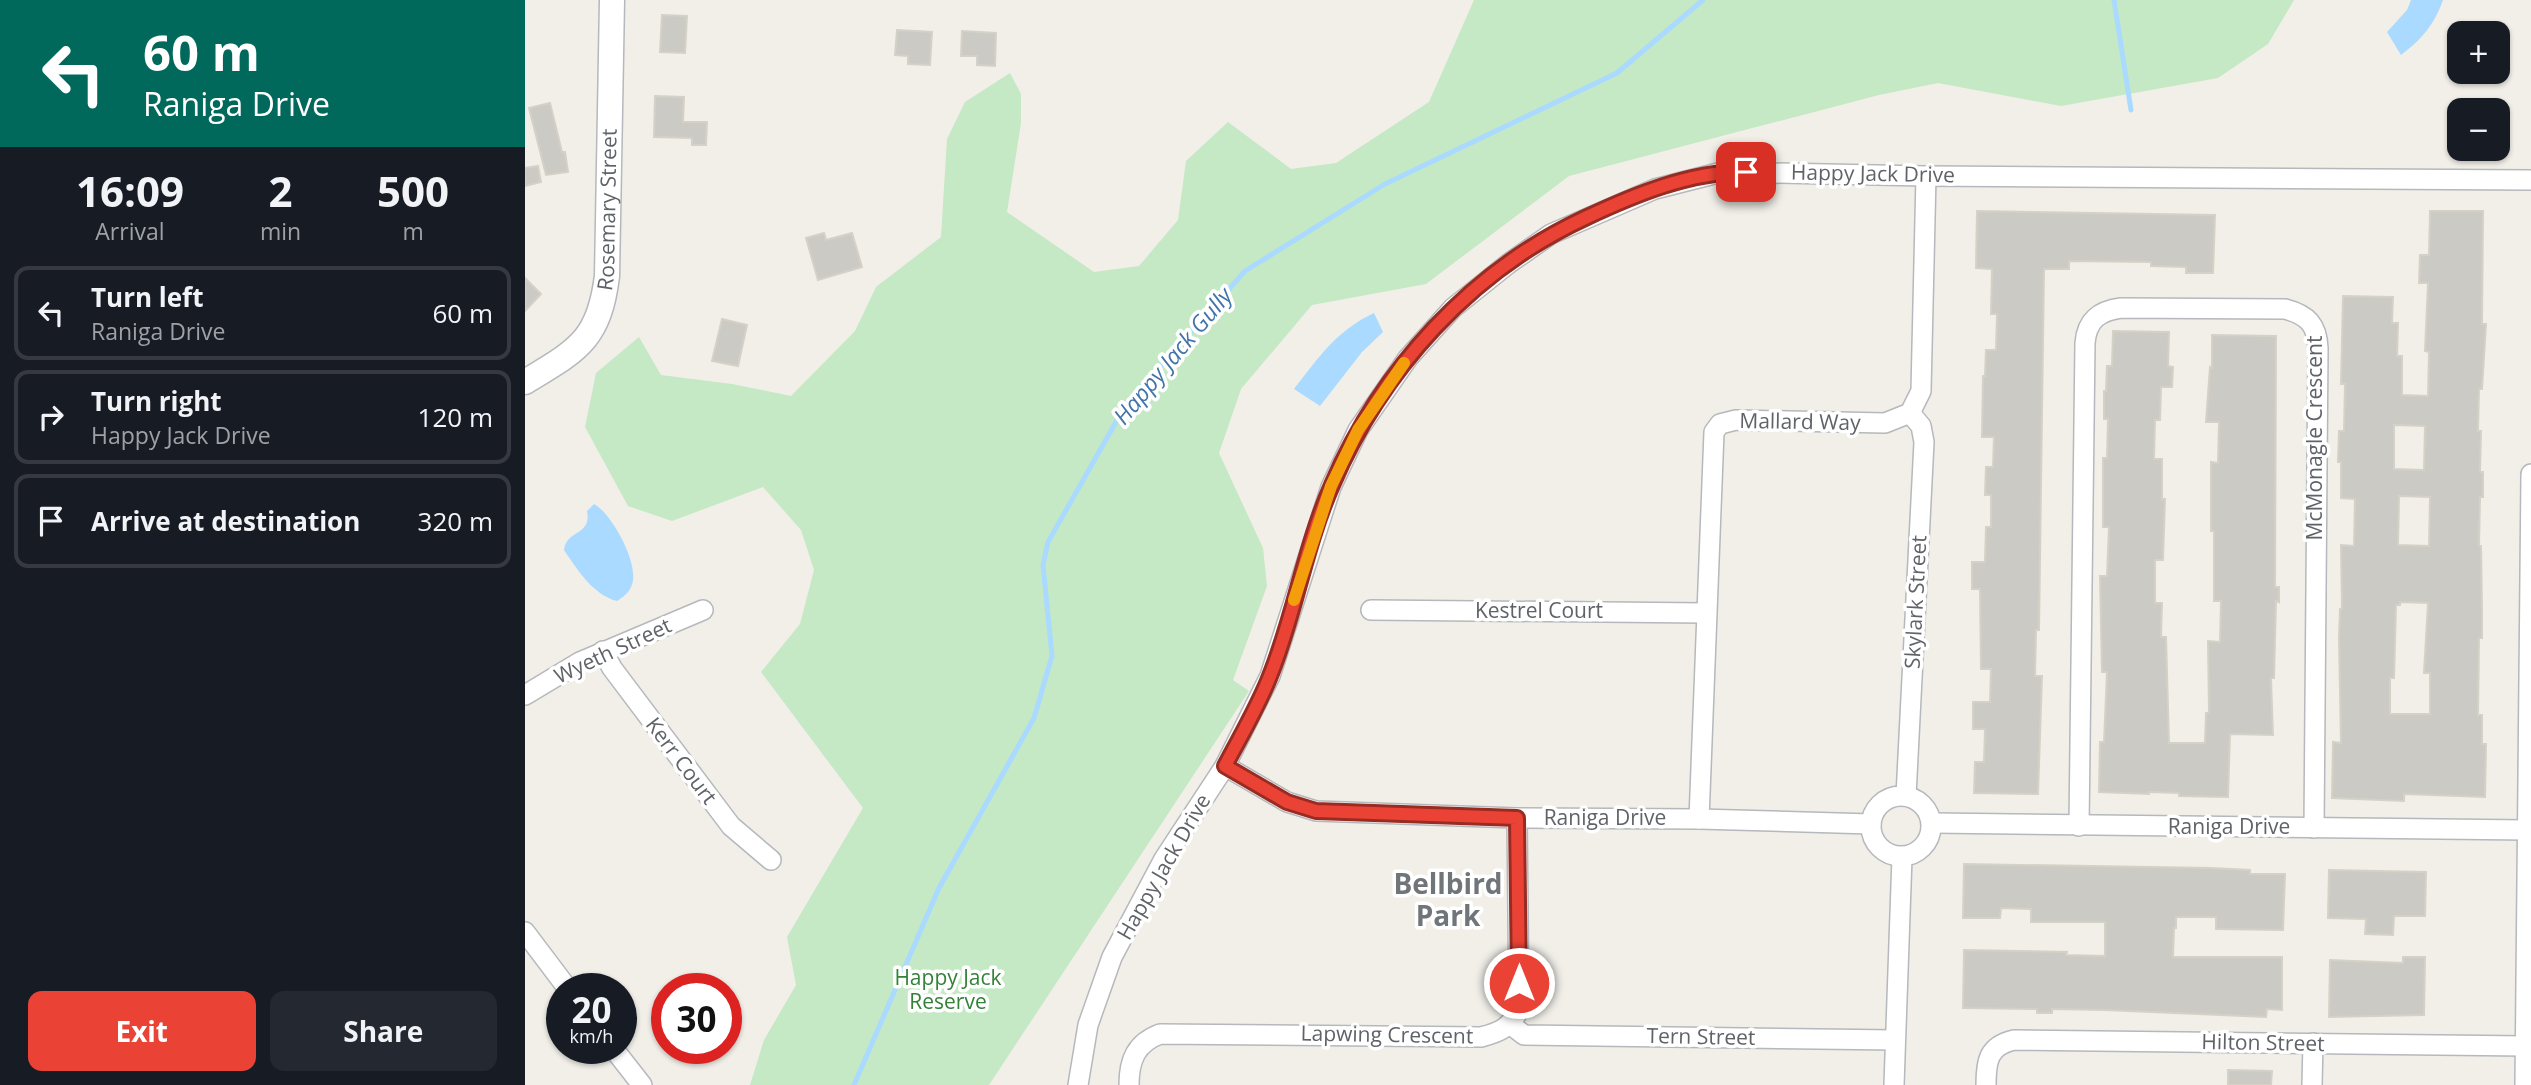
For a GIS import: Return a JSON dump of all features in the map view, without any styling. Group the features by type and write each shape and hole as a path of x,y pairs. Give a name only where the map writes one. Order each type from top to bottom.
{"street":[{"name":"Rosemary Street","path":"525,382 572,353 584,342 604,302 607,276 612,0"},
{"name":"Happy Jack Drive","path":"1078,1085 1088,1025 1112,957 1164,859 1225,766 1270,676 1331,486 1358,430 1408,358 1453,308 1551,234 1655,189 1722,172 2531,180"},
{"path":"1909,413 1921,391 1926,176"},
{"name":"McMonagle Crescent","path":"2079,826 2088,327 2097,315 2120,308 2285,309 2307,318 2315,326 2318,348 2313,828"},
{"name":"Mallard Way","path":"1699,819 1714,432 1720,424 1736,420 1885,423 1909,413"},
{"name":"Skylark Street","path":"1906,796 1924,442 1921,426 1909,413"},
{"path":"2525,1085 2531,474"},
{"name":"Wyeth Street","path":"525,695 603,651 703,610"},
{"name":"Kestrel Court","path":"1371,610 1706,613"},
{"name":"Kerr Court","path":"603,651 612,668 731,826 771,860"},
{"name":"Raniga Drive","path":"1225,766 1287,802 1316,811 1517,818 1871,824"},
{"path":"1906,796 1924,805 1932,823 1931,833 1921,850 1902,857 1892,855 1876,844 1871,824 1873,814 1887,799 1906,796"},
{"path":"1511,1025 1519,1010 1517,818"},
{"name":"Raniga Drive","path":"1932,823 2527,831"},
{"path":"1893,1085 1902,857"},
{"path":"525,932 556,973"},
{"name":"Tern Street","path":"1511,1025 1524,1035 1895,1040"},
{"name":"Lapwing Crescent","path":"1129,1085 1132,1058 1147,1039 1160,1034 1481,1037 1497,1033 1511,1025"},
{"name":"Hilton Street","path":"1986,1085 1990,1054 2000,1043 2027,1041 2525,1046"},
{"path":"2312,1085 2313,1043"},
{"path":"626,1064 642,1085"}],"green space":[{"name":"Happy Jack Reserve","path":"1474,0 2294,0 2268,44 2218,78 2061,106 1938,83 1879,95 1569,176 1426,284 1312,305 1241,389 1219,453 1263,548 1267,586 1233,680 1249,691 989,1085 750,1085 764,1040 796,985 787,937 863,808 761,672 800,624 814,570 801,530 763,487 672,521 628,506 585,427 596,373 639,337 661,375 732,384 791,396 855,331 876,287 941,237 947,139 965,102 1010,73 1021,94 1021,123 1007,212 1094,272 1139,266 1178,220 1186,161 1228,122 1291,169 1336,163 1429,102"}],"water":[{"path":"2411,0 2443,0 2426,31 2401,55 2387,32 2407,10"},
{"path":"1374,313 1383,332 1362,352 1320,406 1294,389 1339,337"},
{"path":"594,504 615,527 631,561 632,584 628,592 617,601 593,587 564,550 566,543 586,525 587,511"}],"building":[{"path":"662,15 687,16 685,53 660,52"},
{"path":"897,30 932,32 930,65 908,64 908,56 895,55"},
{"path":"962,31 996,33 995,66 977,65 977,56 961,56"},
{"path":"655,96 684,97 683,122 707,122 706,145 692,145 692,138 654,137"},
{"path":"550,103 562,152 565,152 568,172 546,175 529,108"},
{"path":"538,166 541,182 525,186 525,168"},
{"path":"1977,211 2215,215 2213,273 2186,273 2186,267 2151,266 2151,262 2069,261 2069,269 2044,269 2039,630 2036,630 2035,676 2042,676 2038,794 1974,793 1975,762 1984,762 1985,729 1973,729 1973,702 1990,702 1991,669 1981,669 1980,589 1972,589 1972,562 1985,562 1986,527 1991,527 1991,495 1985,495 1986,467 1993,467 1994,437 1982,437 1983,376 1986,350 1996,350 1997,314 1991,314 1992,269 1976,268"},
{"path":"2430,211 2483,211 2482,324 2486,324 2482,389 2479,389 2478,431 2481,431 2480,472 2483,472 2483,497 2480,497 2482,638 2479,638 2478,715 2482,715 2482,744 2486,744 2485,797 2404,794 2404,801 2332,798 2333,742 2341,743 2341,545 2354,546 2355,499 2341,498 2341,462 2338,462 2339,431 2344,431 2345,384 2341,384 2343,296 2393,297 2392,323 2398,323 2397,356 2402,356 2402,395 2428,396 2429,352 2425,351 2428,283 2419,283 2420,255 2429,255","holes":["2394,425 2425,426 2424,470 2394,469","2399,496 2430,497 2429,546 2398,545","2400,602 2428,603 2424,673 2430,673 2430,714 2390,714 2396,605 2400,605"]},
{"path":"824,233 826,240 852,233 862,267 818,280 806,238"},
{"path":"525,278 541,294 525,311"},
{"path":"722,319 747,325 738,366 712,361"},
{"path":"2113,331 2169,332 2168,366 2173,367 2172,387 2161,387 2160,420 2155,420 2154,459 2162,459 2162,499 2165,499 2163,560 2155,560 2155,603 2162,603 2161,637 2166,637 2169,743 2205,743 2206,713 2209,713 2208,641 2220,642 2221,601 2214,601 2214,531 2211,531 2211,462 2218,463 2219,422 2206,422 2210,367 2212,368 2212,335 2276,336 2275,587 2279,587 2279,602 2276,601 2274,678 2271,678 2273,735 2230,734 2228,797 2099,792 2100,742 2104,742 2107,672 2102,672 2100,576 2107,576 2109,527 2103,527 2103,458 2107,458 2108,419 2104,419 2104,391 2107,366 2112,366"},
{"path":"1964,864 2211,868 2250,870 2250,874 2285,874 2283,930 2216,929 2216,917 2176,917 2173,957 2282,957 2282,1010 2267,1009 2266,1017 2052,1009 2052,1013 2037,1013 2037,1009 1963,1008 1964,950 2067,952 2066,955 2105,956 2105,922 2031,922 2031,909 2001,908 2000,918 1963,918"},
{"path":"2329,870 2426,872 2425,916 2394,916 2393,935 2365,934 2366,919 2328,918"},
{"path":"2403,957 2425,957 2424,1015 2329,1017 2330,960 2403,963"},
{"path":"2228,1070 2272,1071 2271,1085 2228,1085"}],"waterway":[{"name":"Happy Jack Gully","path":"854,1085 939,888 1034,718 1052,656 1043,565 1048,542 1125,406 1245,271 1385,184 1617,73 1703,0"},
{"path":"2114,0 2131,110"}],"slow traffic":[{"path":"1294,600 1331,486 1358,430 1404,363"}],"district":[{"name":"Bellbird Park","path":"1448,900"}],"route":[{"path":"1519,983 1517,818 1316,811 1287,802 1225,766 1270,676 1331,486 1358,430 1408,358 1453,308 1551,234 1655,189 1722,172 1746,172"}]}
